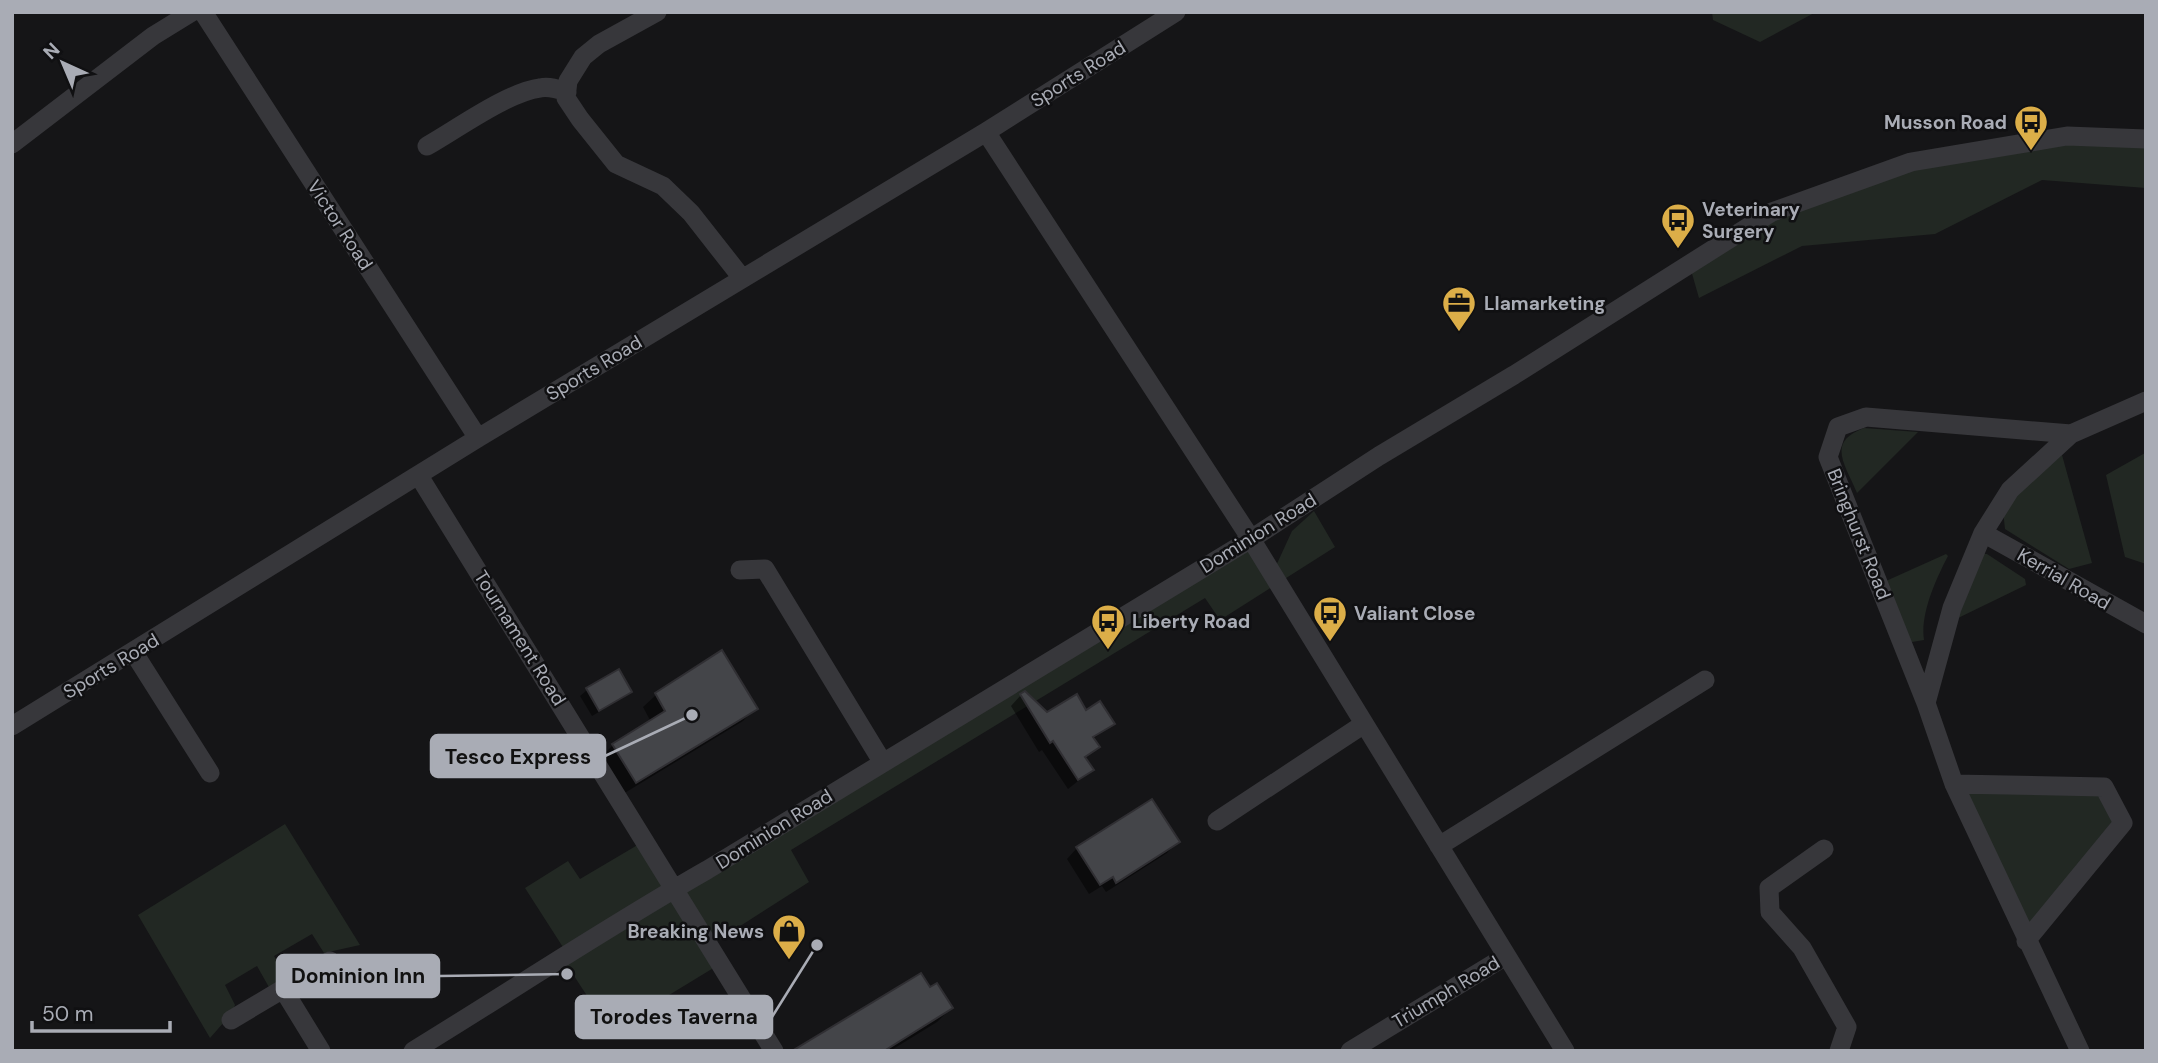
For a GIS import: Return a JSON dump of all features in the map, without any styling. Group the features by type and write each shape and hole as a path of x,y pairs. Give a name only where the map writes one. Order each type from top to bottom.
{"street":[{"path":"12,144 153,36 192,12"},
{"name":"Victor Road","path":"203,12 478,439"},
{"path":"657,12 600,44 583,57 568,81 566,98 616,164 663,186 691,213 742,278"},
{"name":"Sports Road","path":"12,726 478,439 986,132 1176,12"},
{"path":"427,146 515,95 540,88 555,88 567,92"},
{"path":"986,132 1251,539 1565,1051"},
{"name":"Dominion Road","path":"413,1051 673,889 1251,539 1379,456 1514,375 1772,212 1911,162 2067,136 2146,139"},
{"name":"Bringhurst Road","path":"1926,703 1952,608 1983,533 2010,490 2071,434 2146,401"},
{"name":"Bringhurst Road","path":"2071,434 1866,417 1838,427 1828,457 1926,703 1954,784 2080,1051"},
{"name":"Tournament Road","path":"419,476 774,1051"},
{"name":"Kerrial Road","path":"1983,533 2146,624"},
{"path":"740,570 765,569 883,763"},
{"path":"134,653 210,773"},
{"path":"1439,846 1704,680"},
{"path":"1217,821 1364,724"},
{"path":"1954,784 2104,787 2123,822 2026,941"},
{"path":"1824,849 1769,888 1770,912 1802,948 1847,1027 1839,1051"},
{"name":"Triumph Road","path":"1350,1051 1506,956"},
{"path":"231,1020 330,961"},
{"path":"283,989 321,1051"}],"shaded area":[{"path":"1712,12 1816,12 1760,42 1713,20"},
{"path":"2067,136 2146,139 2146,188 2042,180 1935,234 1802,246 1699,298 1689,263 1772,212 1911,162"},
{"path":"1864,428 1918,432 1857,493 1844,463 1842,447 1845,440"},
{"path":"2145,453 2146,564 2125,557 2106,475"},
{"path":"2062,455 2092,563 2069,569 2005,529 2003,511 2006,503"},
{"path":"1314,511 1335,547 1220,620 1205,598 791,850 809,882 709,946 720,964 610,1031 563,959 568,955 525,888 568,861 580,879 646,840 673,889 1251,539 1275,568 1292,531"},
{"path":"1946,554 1948,556 1934,586 1924,619 1924,640 1912,642 1906,639 1886,581"},
{"path":"1979,554 1987,554 2025,579 2026,585 1956,619"},
{"path":"1954,784 2104,787 2123,823 2026,941"},
{"path":"285,824 360,945 324,953 312,934 274,956 287,979 270,989 257,966 225,985 235,1005 232,1013 210,1038 138,915"}],"building":[{"path":"722,650 758,709 636,783 612,744 665,711 655,693"},
{"path":"619,669 632,692 599,711 586,688"},
{"path":"1025,691 1047,712 1077,694 1086,710 1100,701 1115,724 1093,737 1100,747 1085,757 1094,770 1078,780 1053,741 1050,743 1020,694"},
{"path":"1152,799 1180,842 1116,883 1113,877 1100,885 1076,847"},
{"path":"921,973 930,987 937,983 953,1008 884,1051 792,1051"}],"place":[{"name":"Musson Road","path":"2031,152"},
{"name":"Veterinary Surgery","path":"1678,250"},
{"name":"Llamarketing","path":"1459,333"},
{"name":"Valiant Close","path":"1330,643"},
{"name":"Liberty Road","path":"1108,651"},
{"name":"Tesco Express","path":"692,715"},
{"name":"Torodes Taverna","path":"817,945"},
{"name":"Breaking News","path":"789,961"},
{"name":"Dominion Inn","path":"567,974"}]}
